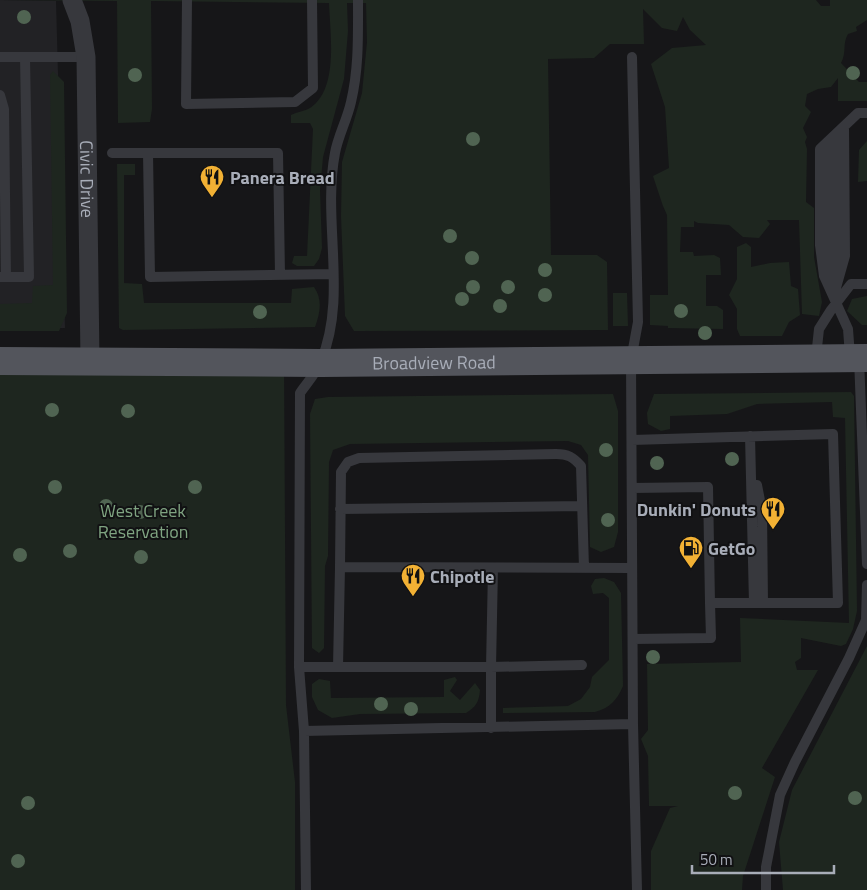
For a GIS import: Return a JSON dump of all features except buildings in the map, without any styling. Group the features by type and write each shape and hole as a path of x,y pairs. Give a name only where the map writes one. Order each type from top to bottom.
{"main road":[{"name":"Broadview Road","path":"0,361 90,360 321,363 859,358"}],"street":[{"name":"Civic Drive","path":"72,0 80,21 86,57 90,360"}],"lane":[{"path":"187,0 186,104 295,102 313,88 312,0"},
{"path":"306,890 304,731 299,667 300,393 321,363 332,328 333,274 330,202 335,153 351,103 358,58 358,0"},
{"path":"0,57 86,57"},
{"path":"0,96 2,107 3,277 28,277 25,57"},
{"path":"632,57 638,322 631,360 632,724 637,890"},
{"path":"867,113 858,113 820,149 820,246 831,290 859,358 867,564"},
{"path":"816,358 819,329 831,290 845,256 844,127"},
{"path":"831,139 837,249 831,290"},
{"path":"112,153 278,153 280,275"},
{"path":"148,154 150,277 333,274"},
{"path":"831,290 851,284 867,284"},
{"path":"632,440 833,434 838,603 710,603"},
{"path":"750,436 758,603"},
{"path":"338,666 341,472 343,467 353,460 567,454 574,458 581,466 584,568"},
{"path":"632,488 708,487 711,638 632,639"},
{"path":"340,509 582,506"},
{"path":"340,567 632,568"},
{"path":"492,728 493,568"},
{"path":"766,890 766,867 780,795 849,658 866,620 867,584"},
{"path":"299,667 582,665"},
{"path":"304,731 632,724"}],"shaded area":[{"path":"0,0 56,1 65,328 0,329"}],"green space":[{"path":"0,0 816,0 821,6 830,6 830,0 867,0 867,20 856,27 857,31 848,34 841,63 859,82 867,82 867,101 838,101 838,78 831,87 818,89 807,94 805,106 811,112 803,128 807,137 805,142 807,149 806,202 814,208 814,257 822,302 819,316 802,314 799,220 767,220 770,224 759,238 743,237 729,225 698,223 694,221 694,227 681,227 680,252 693,252 694,256 714,255 720,258 721,275 706,275 706,306 717,306 723,310 723,329 668,328 668,326 650,325 650,295 668,295 667,215 653,176 669,168 665,107 651,64 672,48 706,45 690,30 683,17 677,31 662,28 643,9 644,44 610,44 594,58 548,59 551,255 597,255 607,262 608,330 354,331 345,316 341,216 342,162 362,93 367,42 366,3 347,3 348,31 344,79 323,157 320,190 322,248 319,259 314,266 297,266 292,263 294,256 307,256 313,129 310,123 291,123 291,115 310,108 319,99 325,88 331,60 329,3 151,1 152,109 150,122 118,123 117,1"},
{"path":"53,71 64,82 67,313 59,331 0,331 0,304 32,303 33,286 53,285 50,75"},
{"path":"867,141 867,181 858,182 859,150"},
{"path":"117,164 135,164 135,175 124,175 124,283 142,284 144,303 291,303 292,289 314,287 320,302 315,327 123,330 119,328"},
{"path":"746,243 751,247 751,267 789,262 791,286 798,289 800,315 789,322 782,336 740,336 737,329 737,309 729,295 737,279 737,247"},
{"path":"613,293 627,293 628,326 613,326"},
{"path":"867,296 867,325 862,325 847,311 852,299"},
{"name":"West Creek Reservation","path":"0,360 284,360 286,705 295,782 295,890 0,890"},
{"path":"851,392 854,396 857,611 853,629 846,644 841,646 801,638 801,658 795,662 797,670 818,670 762,768 775,777 743,876 742,890 651,890 651,851 670,808 678,806 649,806 648,756 641,739 648,730 647,664 741,662 740,618 849,623 845,418 833,417 832,402 757,404 727,414 670,416 670,429 661,431 648,424 647,413 654,394"},
{"path":"613,394 618,411 618,532 614,547 601,552 590,547 588,455 581,445 568,441 350,444 333,450 329,462 328,556 325,566 324,648 319,653 312,648 310,414 315,399 328,397"},
{"path":"604,578 614,582 621,593 623,686 618,695 609,706 595,712 503,713 503,708 568,706 581,699 590,687 592,677 609,660 609,598 603,593 593,594 591,586 595,579"},
{"path":"867,646 867,890 783,890 779,842 792,790"},
{"path":"455,677 457,680 450,691 460,700 475,683 480,690 476,704 466,713 360,714 332,718 318,710 312,697 312,684 319,679 330,681 331,698 444,697 444,680"}],"place":[{"name":"Panera Bread","path":"212,198"},
{"name":"Dunkin' Donuts","path":"773,530"},
{"name":"GetGo","path":"691,569"},
{"name":"Chipotle","path":"413,597"}]}
